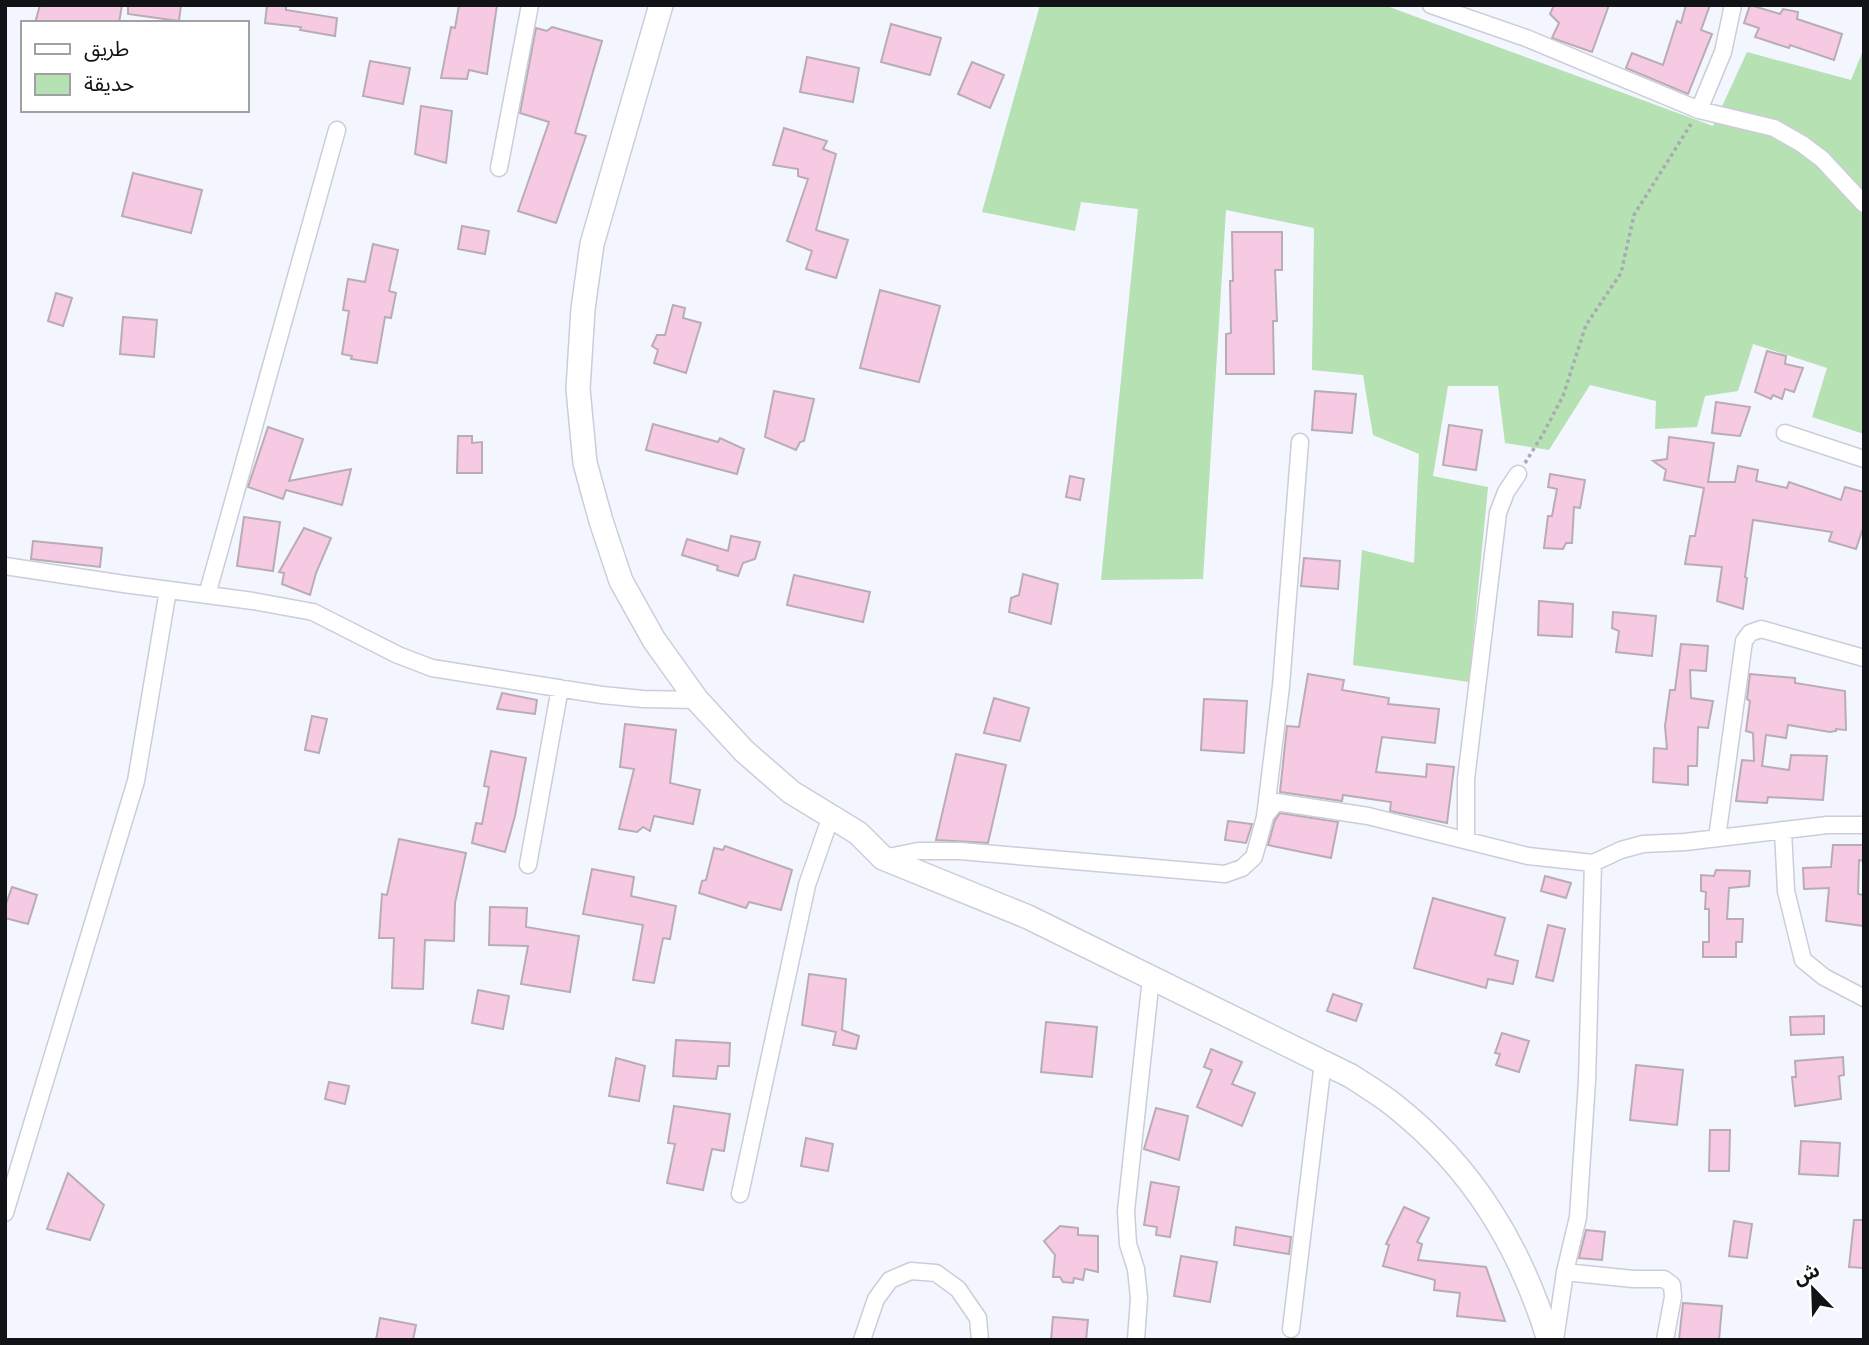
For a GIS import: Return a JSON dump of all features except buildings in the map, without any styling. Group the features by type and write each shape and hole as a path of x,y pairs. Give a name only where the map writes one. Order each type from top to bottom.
{"main road":[{"path":"661,5 592,244 583,309 579,389 585,463 621,581 654,640 698,700 744,751 791,792 858,833 883,858 1028,917 1351,1076 1394,1105 1430,1136 1493,1212 1520,1261 1549,1340"}],"street":[{"path":"499,168 530,5"},
{"path":"1431,5 1526,38 1699,110 1774,128 1822,159 1864,204"},
{"path":"1699,110 1723,52 1733,5"},
{"path":"207,595 337,130"},
{"path":"1785,433 1864,460"},
{"path":"883,858 918,851 960,851 1225,874 1242,868 1254,857 1265,817 1281,686 1300,442"},
{"path":"1465,840 1466,779 1498,513 1506,492 1518,474"},
{"path":"5,566 313,612 398,655 432,668 643,699 698,700"},
{"path":"5,1213 136,781 168,590"},
{"path":"1717,838 1744,641 1750,633 1761,629 1864,658"},
{"path":"528,865 560,688"},
{"path":"1265,817 1276,802 1367,816 1528,856 1593,863 1621,850 1643,844 1827,825 1864,825"},
{"path":"740,1194 807,885 831,817"},
{"path":"1783,830 1786,891 1804,960 1824,977 1864,999"},
{"path":"1555,1340 1565,1272 1578,1217 1587,1095 1593,863"},
{"path":"1136,1340 1139,1298 1136,1269 1128,1244 1126,1211 1151,978"},
{"path":"1291,1329 1323,1062"},
{"path":"862,1340 876,1299 890,1280 911,1271 936,1273 958,1289 978,1318 980,1340"},
{"path":"1565,1272 1633,1279 1664,1279 1672,1285 1673,1297 1665,1340"}],"path":[{"path":"1518,474 1563,396 1586,324 1621,273 1634,215 1699,110"}],"green space":[{"path":"1040,5 1384,5 1713,126 1747,52 1851,80 1864,48 1864,434 1812,417 1827,368 1753,344 1738,391 1705,396 1697,427 1655,429 1656,401 1590,385 1549,450 1505,443 1498,386 1448,386 1433,476 1488,487 1469,682 1353,665 1362,550 1414,563 1419,454 1373,435 1363,375 1312,370 1314,228 1226,210 1203,579 1101,580 1138,209 1081,202 1075,231 982,212"}]}
